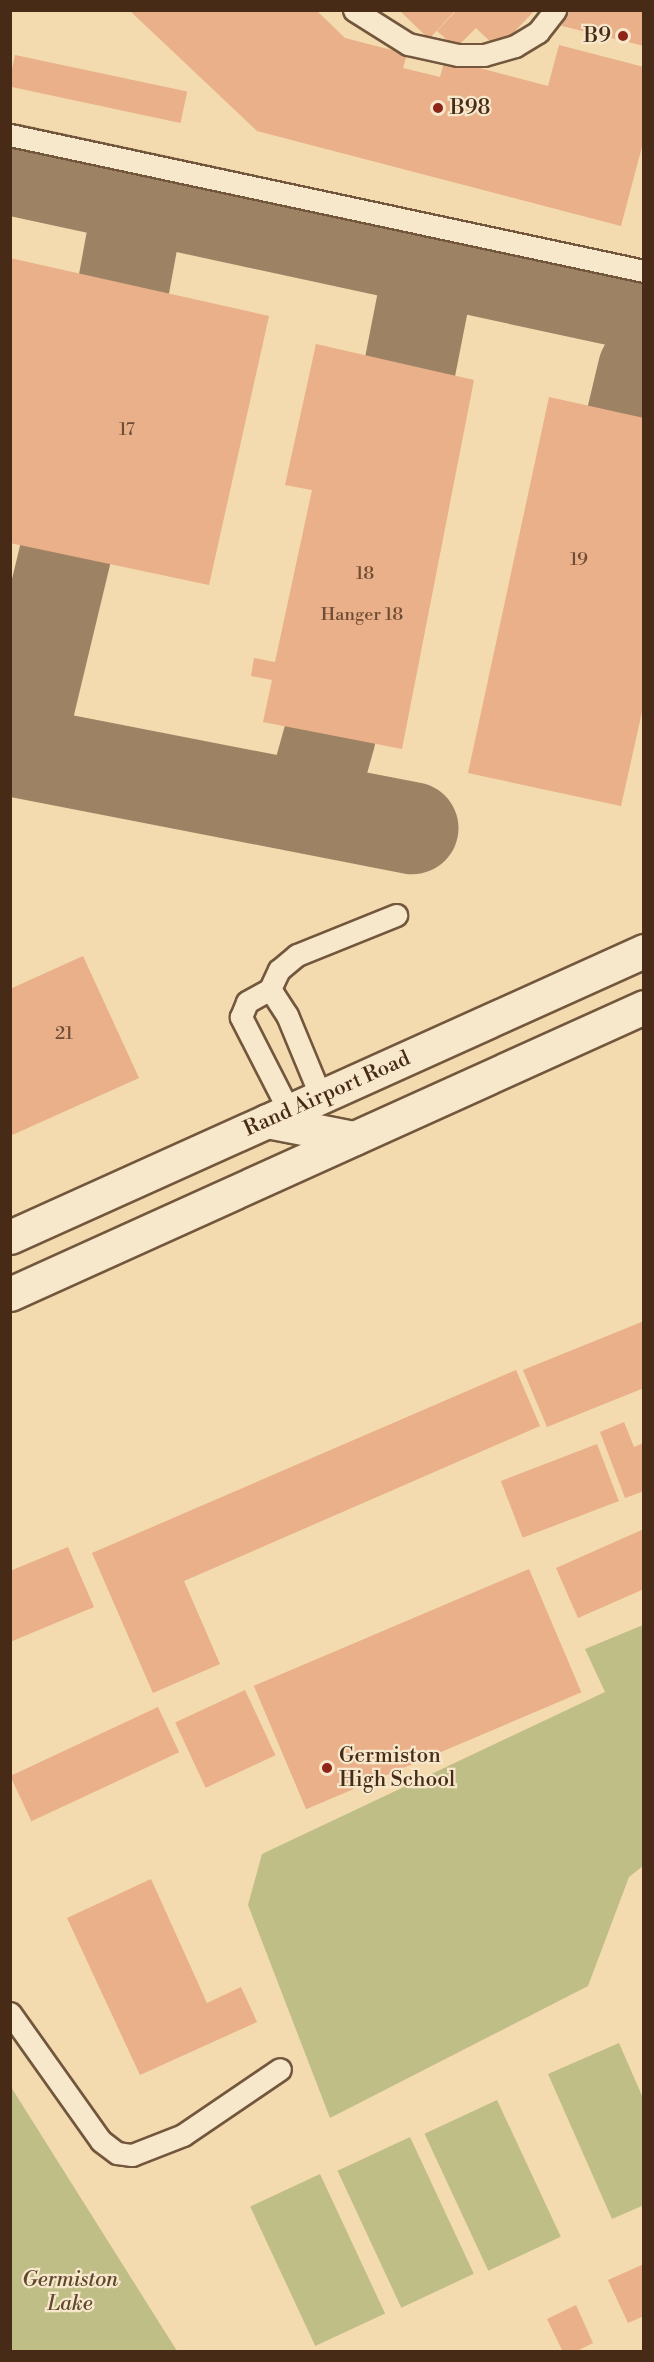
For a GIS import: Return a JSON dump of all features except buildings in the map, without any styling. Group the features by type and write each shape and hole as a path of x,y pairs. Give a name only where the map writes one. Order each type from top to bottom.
{"street":[{"name":"Rand Airport Road","path":"10,1237 644,951"},
{"path":"10,1294 644,1007"},
{"path":"278,1116 354,1138"}],"lane":[{"path":"354,10 408,44 458,55 484,55 515,46 538,32 555,10"},
{"path":"10,135 644,271"},
{"path":"278,1116 241,1017 247,1002 270,989 279,970 297,955 396,915"},
{"path":"270,989 287,1015 321,1097"},
{"path":"10,2013 101,2141 117,2153 132,2155 183,2135 280,2069"}],"green space":[{"path":"643,1625 643,1866 629,1877 588,1986 330,2118 248,1905 262,1854 605,1692 585,1649"},
{"path":"619,2043 643,2098 644,2205 612,2219 548,2074"},
{"name":"Germiston Lake","path":"11,2087 177,2351 11,2351"},
{"path":"497,2100 561,2237 488,2271 424,2134"},
{"path":"410,2137 474,2274 401,2308 337,2171"},
{"path":"320,2174 385,2314 315,2346 250,2207"}],"taxiway":[{"path":"10,169 644,306"},
{"path":"120,193 131,199 137,213 124,284"},
{"path":"410,256 422,264 428,275 410,367"},
{"path":"633,415 644,369"},
{"path":"10,741 25,722 65,555"},
{"path":"291,804 303,803 313,796 330,735"},
{"path":"10,750 413,828"}],"place":[{"name":"B9","path":"623,36"},
{"name":"B98","path":"438,108"},
{"name":"Germiston High School","path":"327,1768"}]}
